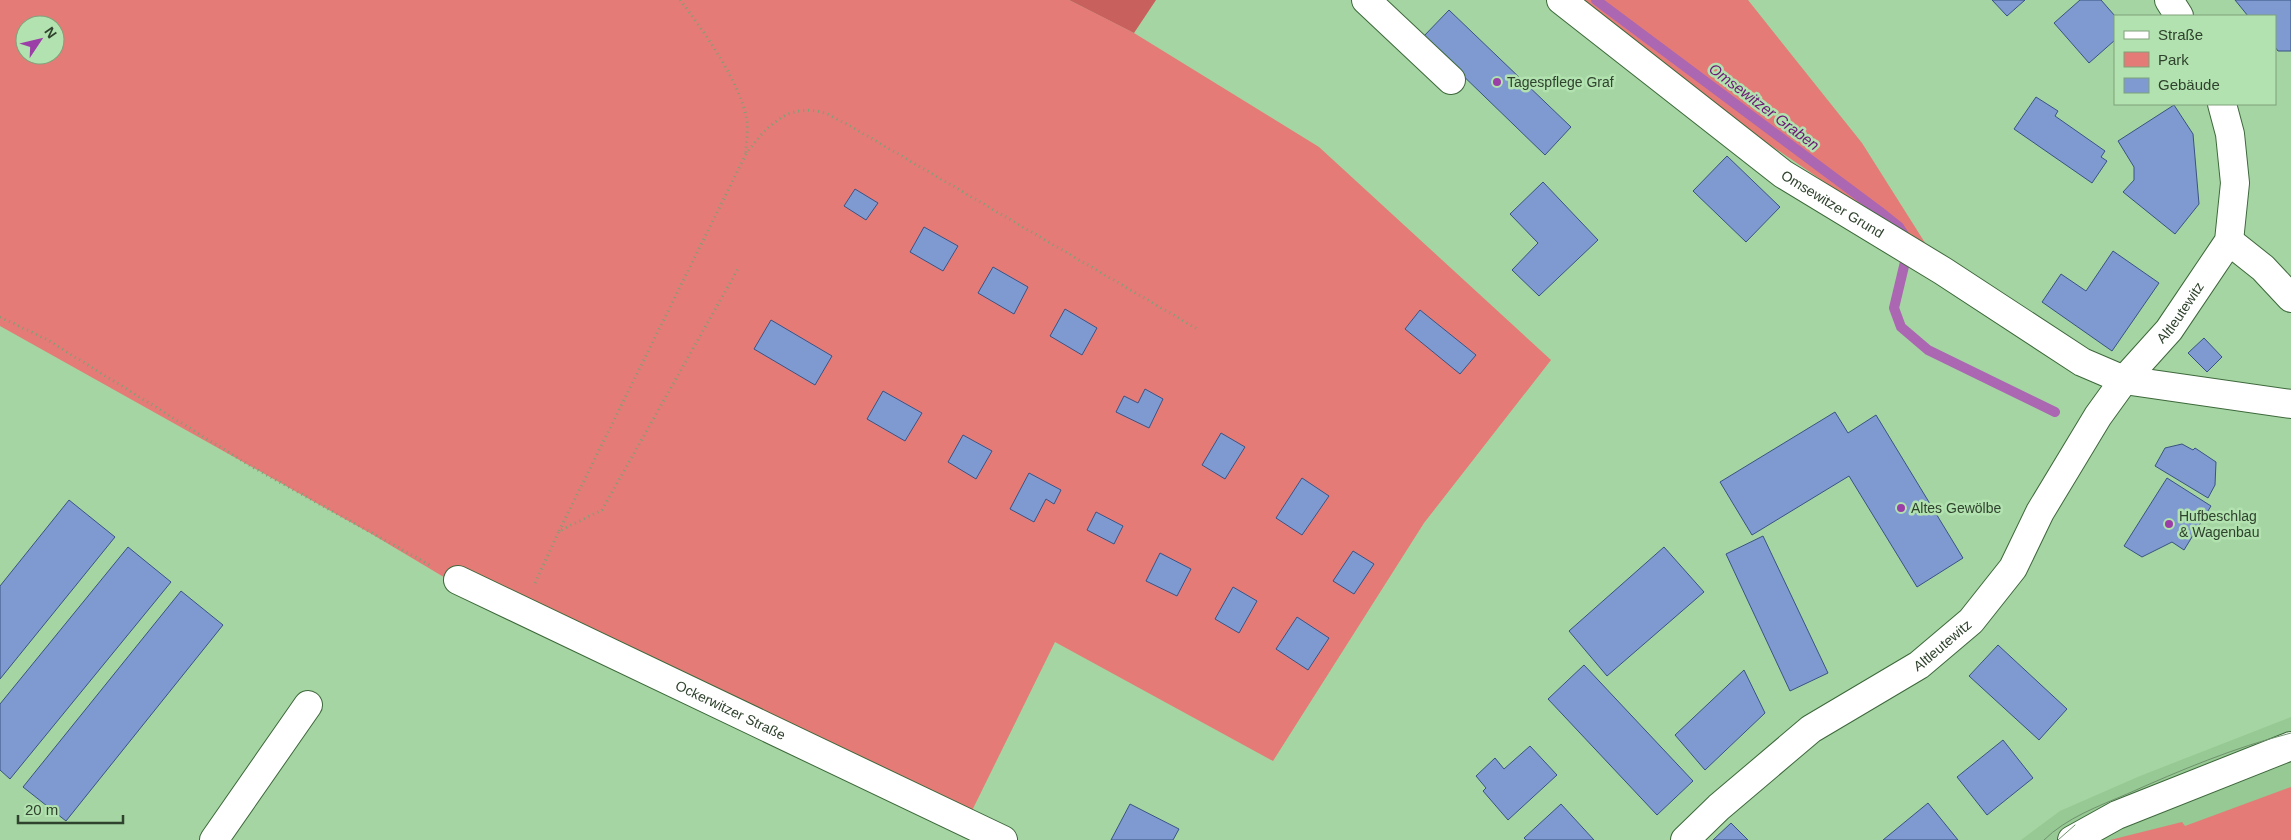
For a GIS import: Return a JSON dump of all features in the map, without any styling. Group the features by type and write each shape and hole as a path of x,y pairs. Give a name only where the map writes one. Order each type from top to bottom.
{"street":[{"path":"1366,0 1451,80"},
{"name":"Omsewitzer Grund","path":"1561,0 1783,174 1943,271 2082,362 2124,380"},
{"path":"2169,0 2178,15"},
{"path":"2222,105 2230,134 2235,183 2229,241 2263,268 2291,298"},
{"name":"Altleutewitz","path":"1686,840 1718,807 1811,729 1919,665 1971,620 2013,568 2040,512 2098,416 2124,380 2169,330 2229,241"},
{"path":"2124,380 2291,404"},
{"name":"Ockerwitzer Straße","path":"458,580 1003,840"},
{"path":"214,840 308,705"},
{"path":"2072,840 2117,815 2291,746"}],"path":[{"path":"680,0 708,36 737,91 747,121 746,154"},
{"path":"522,610 559,531 746,154 763,132 778,118 798,111 818,111 860,132 1199,330"},
{"path":"559,531 602,510 739,267"},
{"path":"0,317 46,339 254,468 458,580"}],"shaded area":[{"path":"1069,0 1156,0 1134,33"},
{"path":"2291,717 2291,840 2021,840 2060,811 2140,776"}],"green space":[{"path":"0,0 1069,0 1134,33 1319,147 1551,360 1424,523 1273,761 1055,642 961,833 669,692 541,635 370,533 0,326"},
{"path":"1575,0 1748,0 1862,143 1934,257 1678,82"},
{"path":"2291,787 2291,840 2110,840 2182,822 2185,826"}],"building":[{"path":"1992,0 2025,0 2007,16"},
{"path":"2080,0 2101,0 2114,15 2114,41 2089,63 2054,23"},
{"path":"2235,0 2291,0 2291,51 2278,51 2276,48 2276,15 2247,15"},
{"name":"Tagespflege Graf","path":"1449,10 1571,127 1545,155 1423,37"},
{"path":"2036,97 2058,111 2055,116 2105,151 2101,157 2107,161 2092,183 2014,129"},
{"path":"2174,105 2193,134 2199,204 2175,234 2123,192 2134,180 2134,167 2118,141"},
{"path":"1727,156 1780,207 1746,242 1693,191"},
{"path":"1543,182 1598,240 1539,296 1512,270 1538,243 1510,214"},
{"path":"855,189 878,203 866,220 844,206"},
{"path":"924,227 958,246 943,271 910,252"},
{"path":"2113,251 2159,283 2112,351 2042,302 2061,274 2086,291"},
{"path":"993,267 1028,287 1014,314 978,293"},
{"path":"1065,309 1097,328 1082,355 1050,336"},
{"path":"1420,310 1476,355 1460,374 1405,329"},
{"path":"771,320 832,356 815,385 754,349"},
{"path":"2204,338 2222,357 2207,372 2188,353"},
{"path":"1145,389 1163,399 1149,428 1116,412 1124,396 1138,403"},
{"path":"883,391 922,413 905,441 867,419"},
{"name":"Altes Gewölbe","path":"1835,412 1848,433 1876,415 1963,558 1917,587 1849,476 1752,535 1720,482"},
{"path":"1221,433 1245,447 1225,479 1202,465"},
{"path":"963,435 992,451 976,479 948,462"},
{"path":"2182,444 2193,450 2195,448 2216,462 2215,485 2208,498 2155,466 2165,448"},
{"path":"1029,473 1061,490 1054,504 1046,499 1034,522 1010,509"},
{"path":"1302,478 1329,496 1302,535 1276,518"},
{"name":"Hufbeschlag & Wagenbau","path":"2167,478 2211,506 2184,550 2172,542 2142,557 2124,546"},
{"path":"69,500 115,537 0,679 0,586"},
{"path":"1096,512 1123,526 1114,544 1087,530"},
{"path":"1763,536 1828,673 1790,691 1726,554"},
{"path":"128,547 171,582 10,779 0,770 0,704"},
{"path":"1664,547 1704,592 1607,676 1569,631"},
{"path":"1353,551 1374,564 1354,594 1333,581"},
{"path":"1160,553 1191,569 1177,596 1146,581"},
{"path":"1233,587 1257,601 1239,633 1215,619"},
{"path":"181,591 223,625 66,821 23,787"},
{"path":"1297,617 1329,638 1308,670 1276,649"},
{"path":"1998,645 2067,709 2039,740 1969,676"},
{"path":"1584,665 1693,781 1657,815 1548,699"},
{"path":"1744,670 1765,713 1705,770 1675,735"},
{"path":"2003,740 2033,778 1987,815 1957,777"},
{"path":"1530,746 1557,775 1508,820 1483,791 1486,788 1476,776 1495,758 1504,769"},
{"path":"1928,803 1958,840 1883,840"},
{"path":"1130,804 1179,829 1173,840 1111,840"},
{"path":"1561,804 1594,840 1526,840 1524,838"},
{"path":"1731,823 1748,840 1713,840"}],"waterway":[{"name":"Omsewitzer Graben","path":"1596,0 1879,211 1899,227 1906,238"},
{"name":"Omsewitzer Graben","path":"1905,262 1894,308 1901,327 1928,350 2055,412"}],"tram line":[{"path":"2044,840 2062,825 2083,813 2167,776 2248,745 2291,733"},
{"path":"2058,840 2075,825"}],"place":[{"name":"Tagespflege Graf","path":"1497,82"},
{"name":"Altes Gewölbe","path":"1901,508"},
{"name":"Hufbeschlag & Wagenbau","path":"2169,524"}]}
